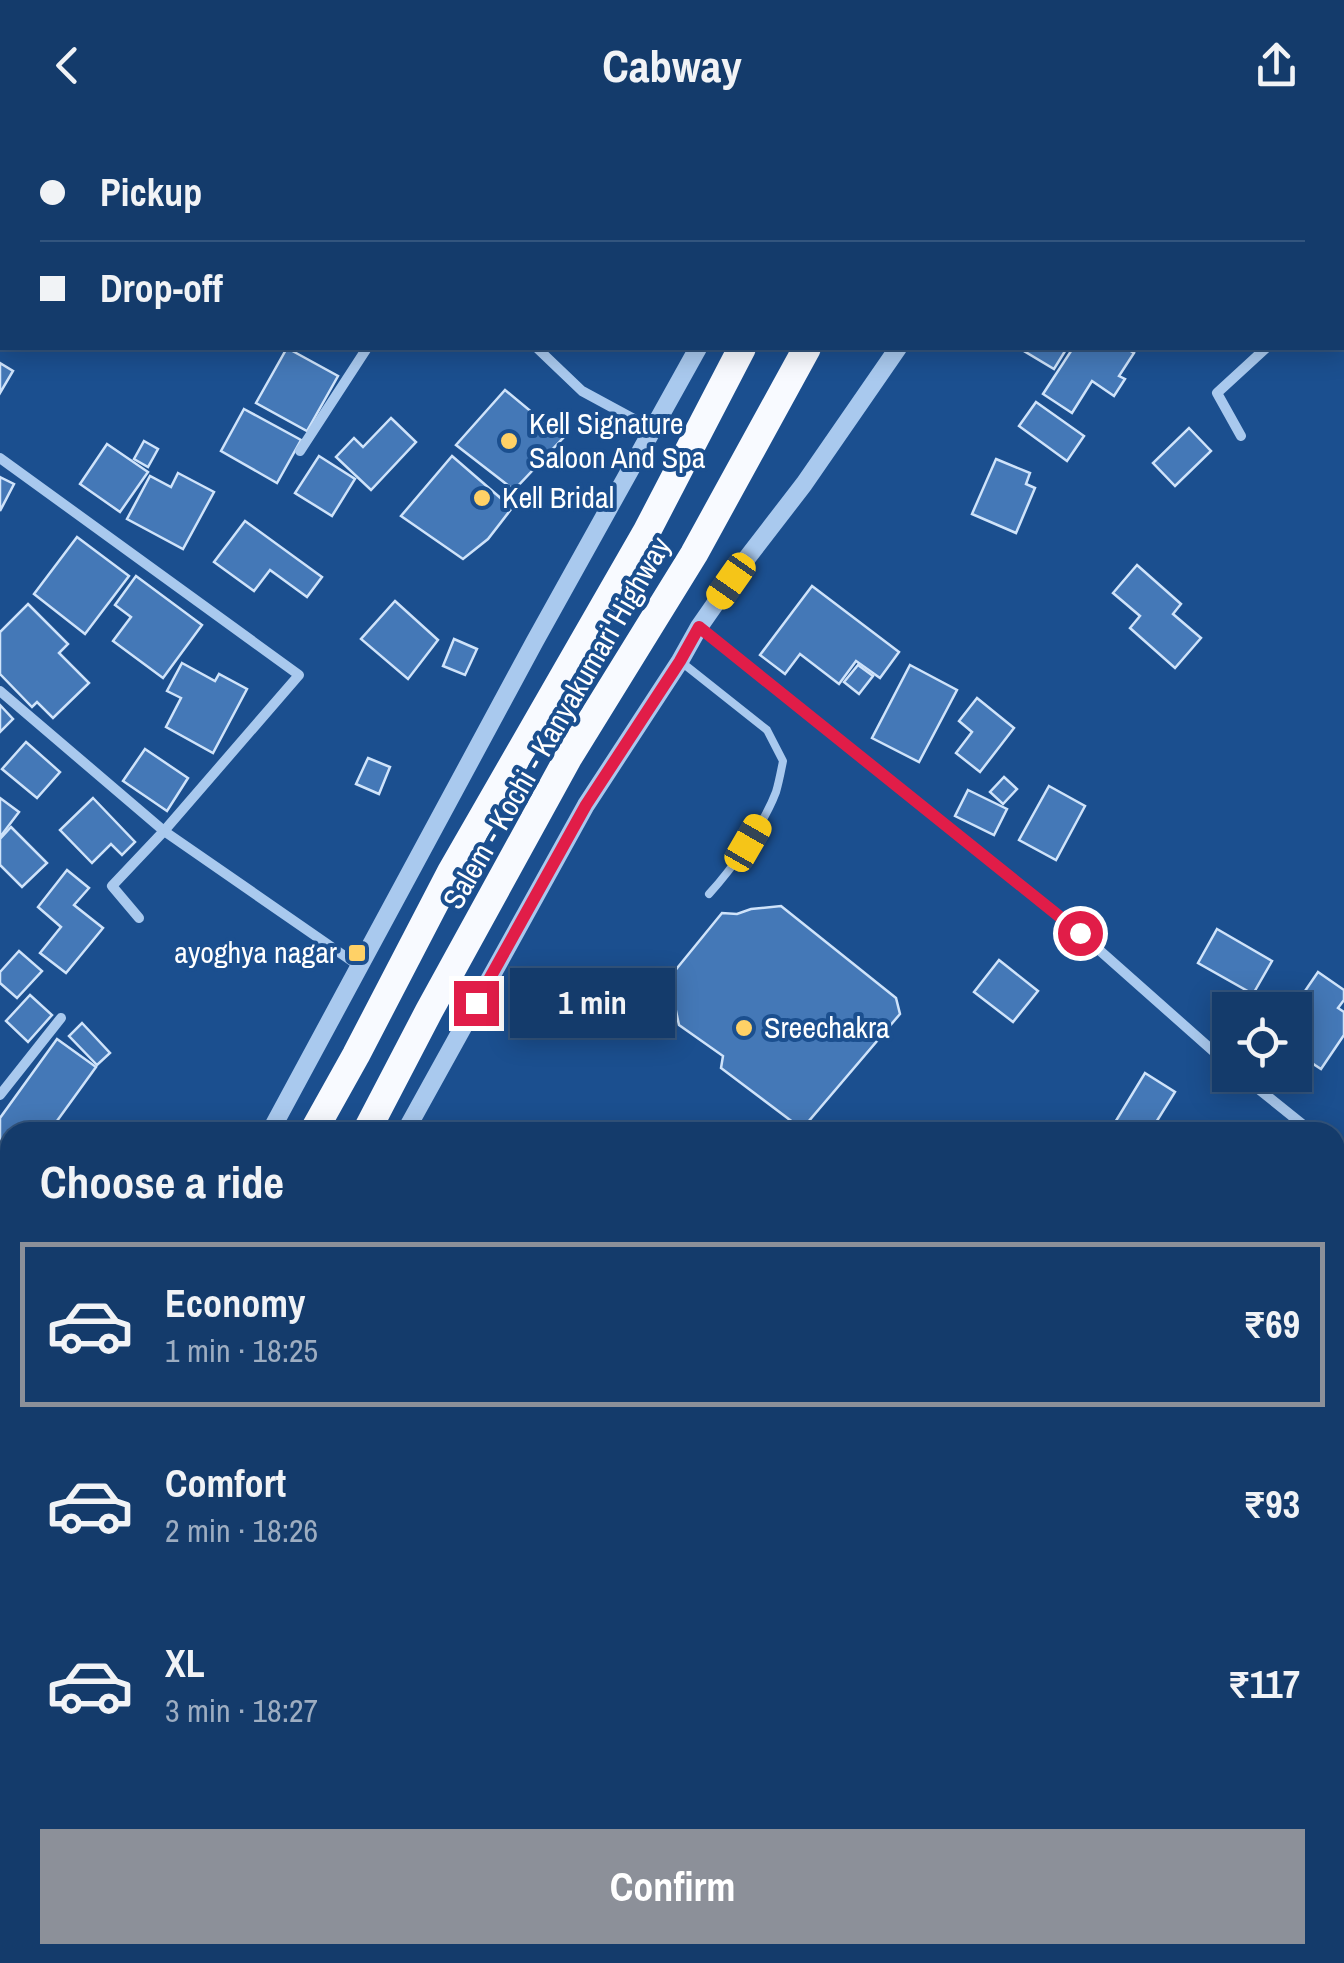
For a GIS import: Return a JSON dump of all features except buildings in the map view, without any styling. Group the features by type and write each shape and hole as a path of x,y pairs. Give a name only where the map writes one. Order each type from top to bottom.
{"highway":[{"name":"Salem - Kochi - Kanyakumari Highway","path":"319,1122 450,872 647,530 741,350"},
{"name":"Salem - Kochi - Kanyakumari Highway","path":"371,1122 568,758 694,554 806,350"}],"street":[{"path":"300,451 366,350"},
{"path":"539,350 582,392 654,430"},
{"path":"275,1122 697,350"},
{"path":"411,1122 586,805 699,627 897,350"},
{"path":"1241,436 1217,393 1264,350"},
{"path":"0,458 299,675 164,832 112,886 139,918"},
{"path":"699,627 1080,933 1212,1050"},
{"path":"0,691 164,832 359,966"},
{"path":"0,1095 61,1018"},
{"path":"1261,1092 1299,1122"}],"lane":[{"path":"680,661 767,730 784,761 775,794 757,827 710,894"}],"place":[{"name":"Kell Signature Saloon And Spa","path":"509,441"},
{"name":"Kell Bridal","path":"482,498"},
{"name":"ayoghya nagar","path":"357,953"},
{"name":"Sreechakra","path":"744,1028"}],"route":[{"path":"476,1003 586,805 699,627 1080,933"}]}
